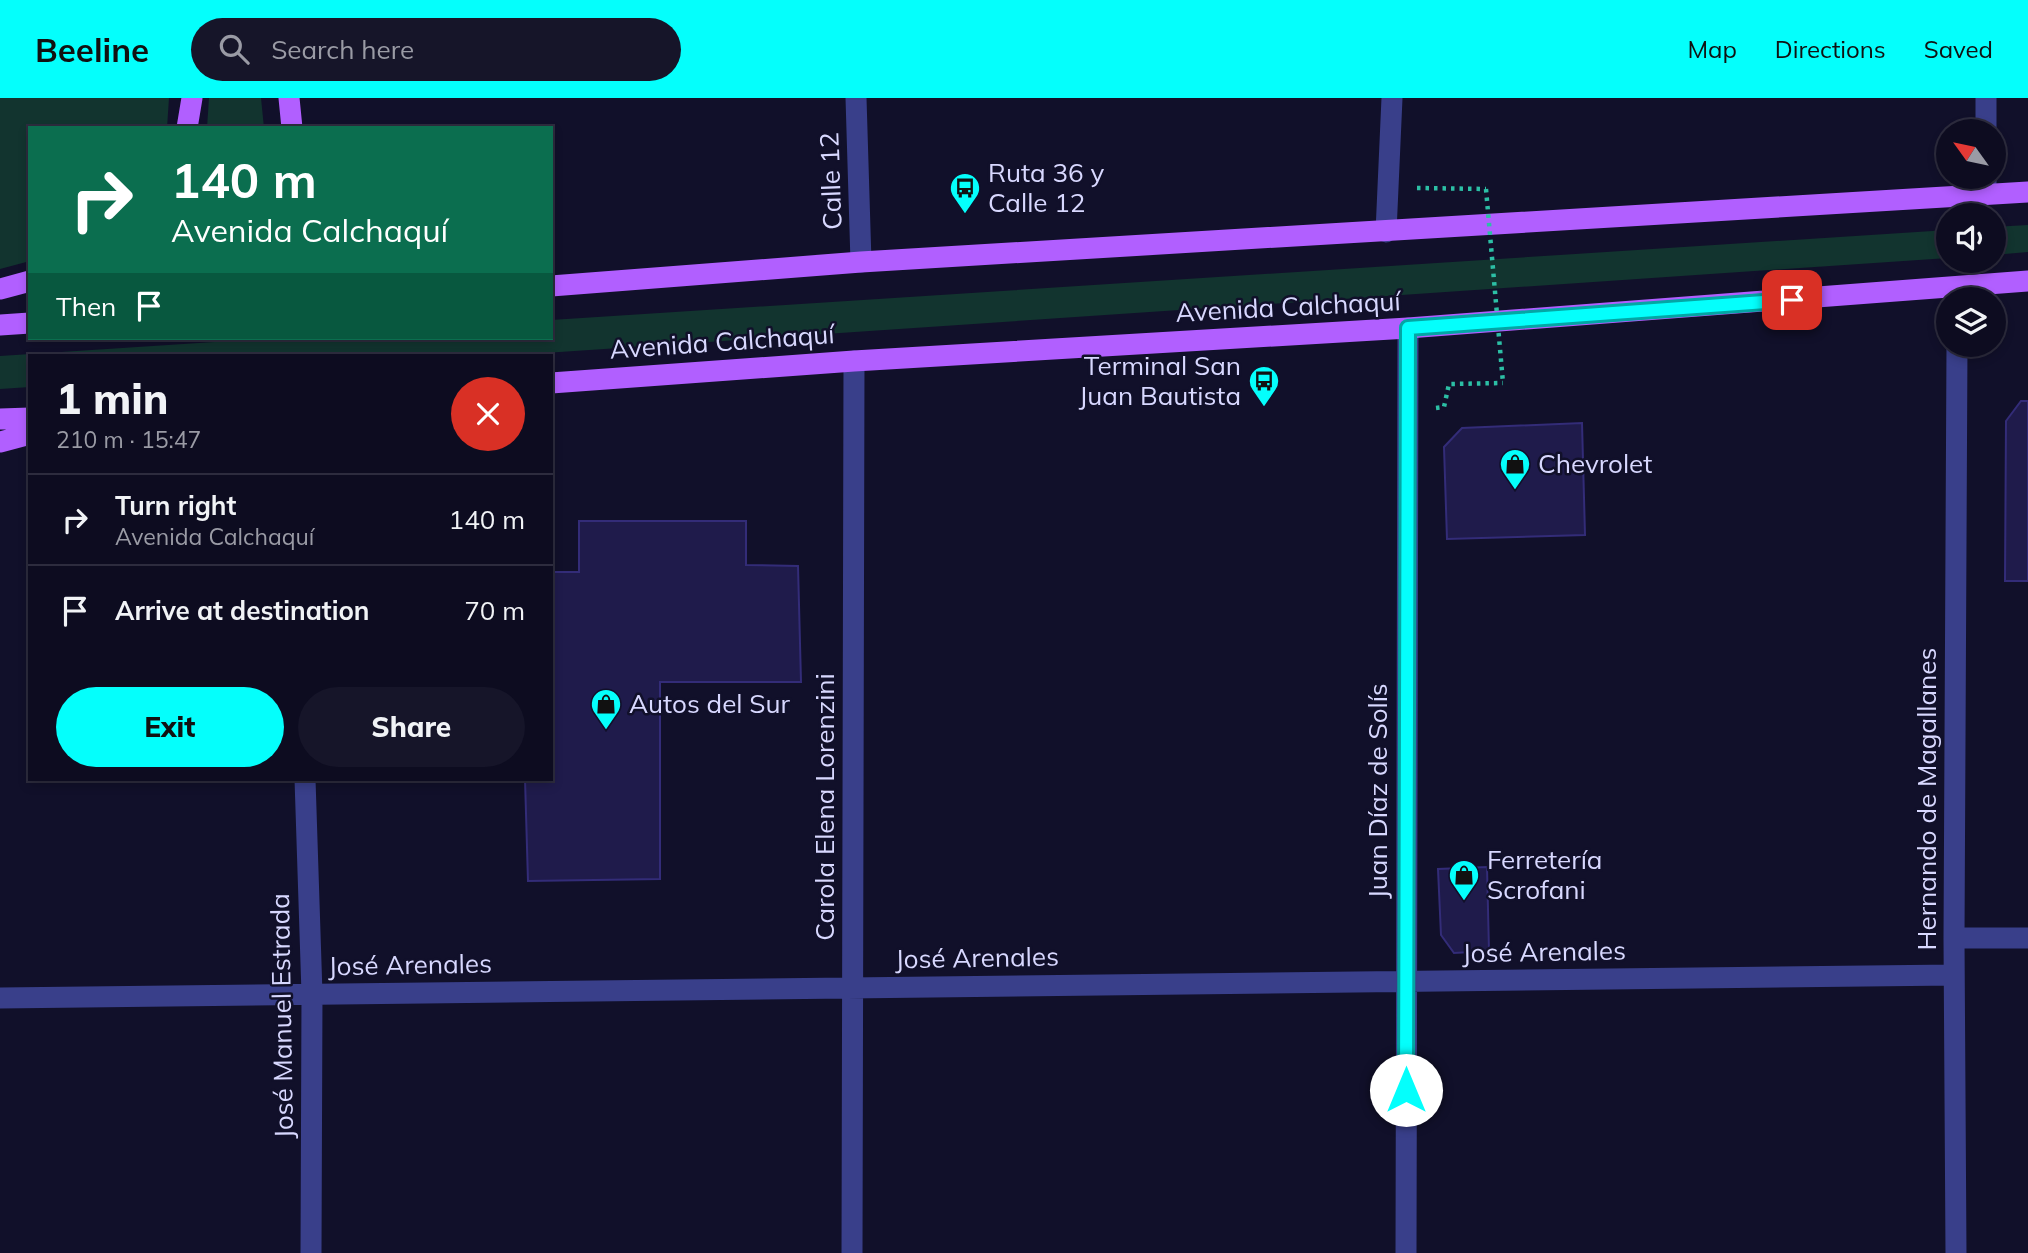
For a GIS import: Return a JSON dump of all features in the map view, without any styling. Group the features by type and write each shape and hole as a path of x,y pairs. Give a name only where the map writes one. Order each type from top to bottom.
{"main road":[{"path":"187,126 192,98"},
{"path":"289,98 292,126"},
{"path":"2006,188 2028,192"},
{"path":"553,286 861,262 1386,232 1936,189"},
{"name":"Avenida Calchaquí","path":"1995,287 2028,281"},
{"path":"0,289 28,282"},
{"name":"Avenida Calchaquí","path":"553,383 853,361 1936,295"},
{"path":"0,325 28,323"},
{"path":"0,419 28,418"},
{"path":"0,442 28,435"}],"street":[{"name":"Calle 12","path":"856,98 861,262"},
{"path":"1386,232 1392,98"},
{"path":"1986,98 1986,119"},
{"name":"Juan Díaz de Solís","path":"1406,1253 1408,328"},
{"name":"Hernando de Magallanes","path":"1956,1253 1954,938 1957,357"},
{"name":"Carola Elena Lorenzini","path":"852,1253 853,361"},
{"name":"José Manuel Estrada","path":"305,781 312,995 312,1253"},
{"path":"1954,938 2028,938"},
{"name":"José Arenales","path":"0,998 1954,975"}],"path":[{"path":"1412,188 1486,189 1503,383 1449,384 1444,407"}],"green space":[{"path":"0,98 169,98 167,126 28,126 28,262 0,269"},
{"path":"209,98 261,98 264,126 207,126"},
{"path":"2028,225 2028,252 2006,254 2006,226"},
{"path":"1936,231 1936,259 530,354 30,354 244,340 553,340 553,320"},
{"path":"28,354 28,387 0,389 0,356"}],"building":[{"path":"2021,401 2028,401 2028,581 2005,581 2006,421"},
{"name":"Chevrolet","path":"1582,423 1585,535 1447,539 1444,447 1462,428"},
{"name":"Autos del Sur","path":"579,521 746,521 746,565 798,566 801,682 660,682 660,879 528,881 525,781 553,781 553,572 579,572"},
{"name":"Ferretería Scrofani","path":"1487,867 1489,951 1454,953 1441,935 1438,869"}],"place":[{"name":"Ruta 36 y Calle 12","path":"965,215"},
{"name":"Terminal San Juan Bautista","path":"1264,408"},
{"name":"Chevrolet","path":"1515,491"},
{"name":"Autos del Sur","path":"606,731"},
{"name":"Ferretería Scrofani","path":"1464,902"}],"route":[{"path":"1406,1090 1408,328 1792,300"}]}
